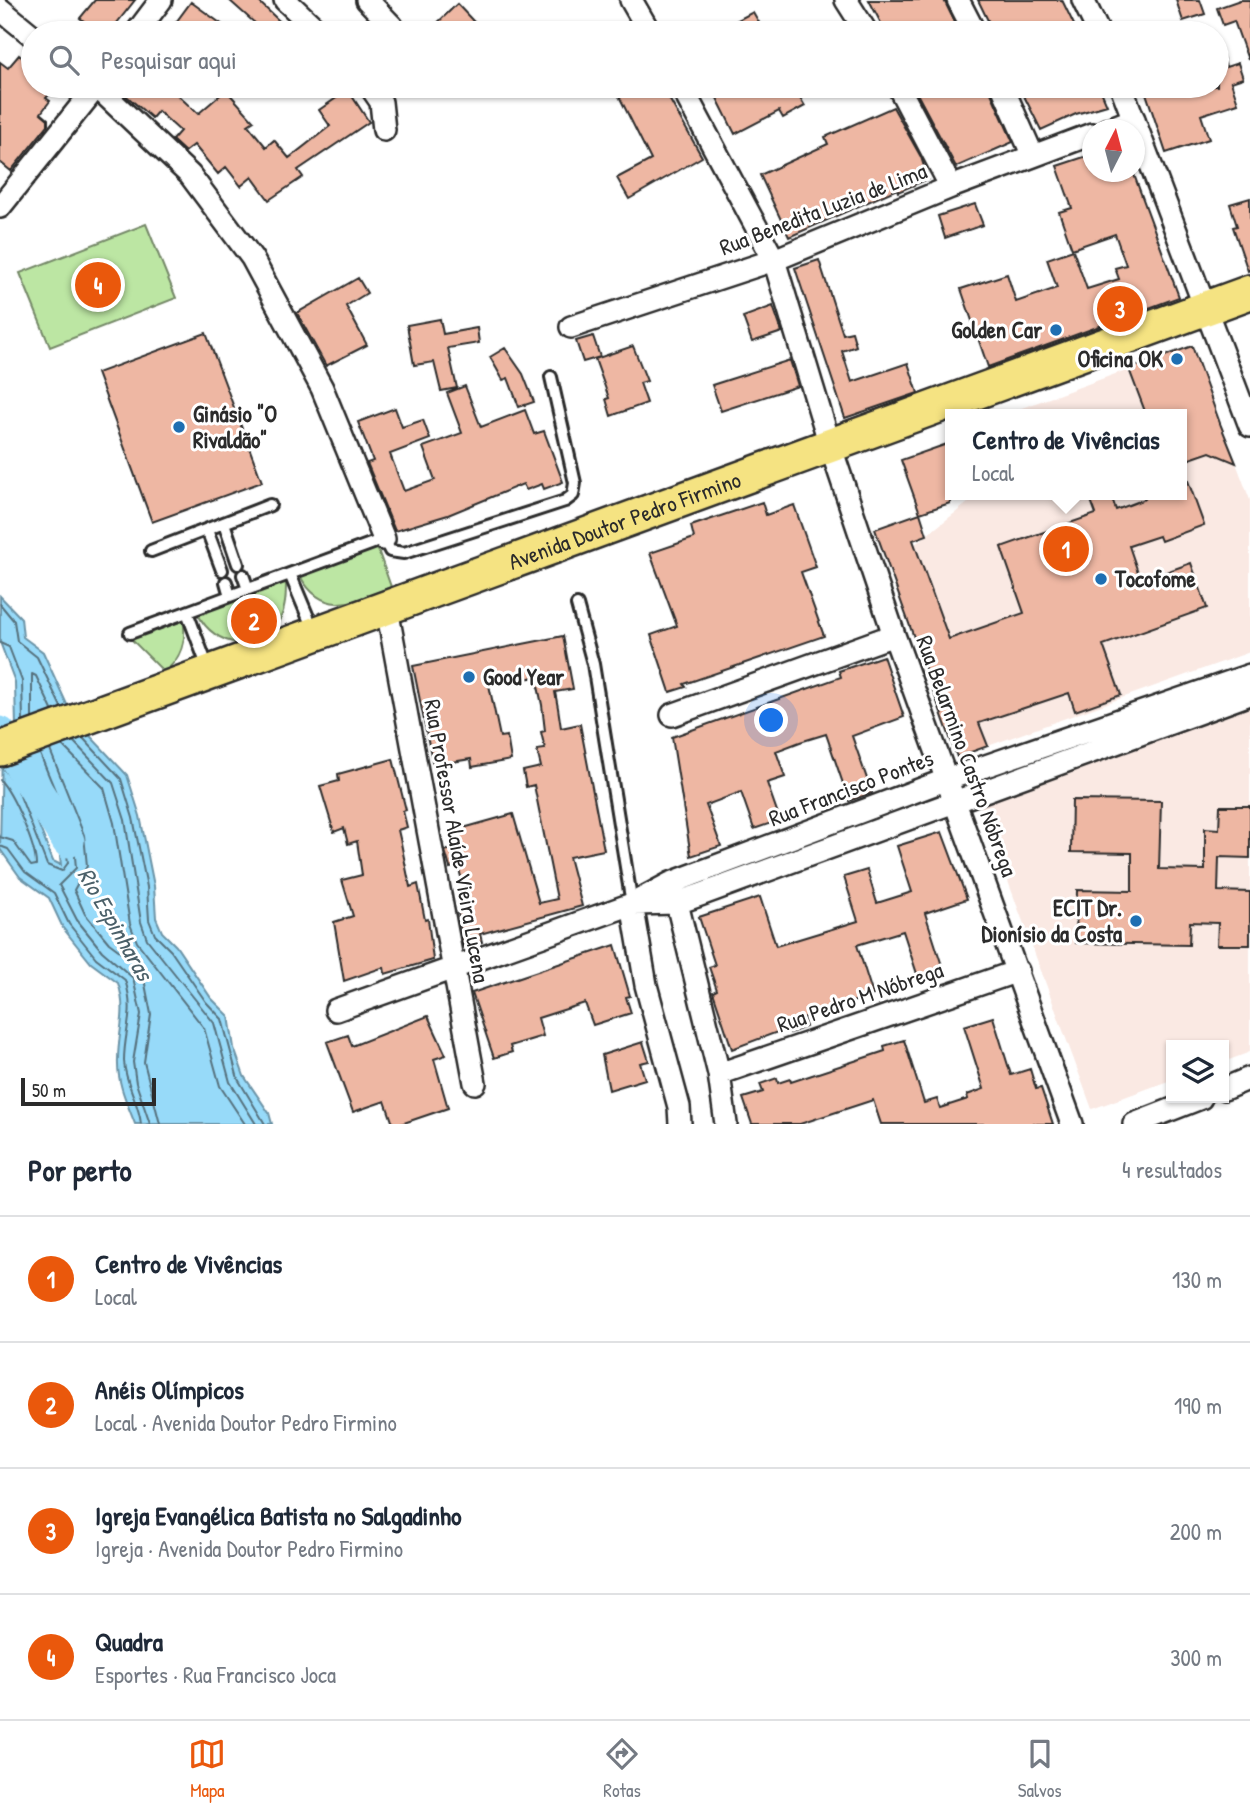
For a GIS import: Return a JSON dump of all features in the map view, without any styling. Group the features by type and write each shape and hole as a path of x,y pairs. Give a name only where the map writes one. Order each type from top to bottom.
{"main road":[{"name":"Avenida Doutor Pedro Firmino","path":"0,749 165,691 1250,292"}],"street":[{"path":"145,21 161,0"},
{"path":"285,0 307,21"},
{"path":"366,0 387,21"},
{"path":"631,0 643,21"},
{"path":"846,0 859,21"},
{"path":"958,0 969,21"},
{"path":"1083,0 1093,21"},
{"path":"0,9 21,26"},
{"path":"0,207 86,98"},
{"path":"109,98 190,175 251,258 322,388 384,539"},
{"path":"378,98 384,130"},
{"name":"Rua Belarmino Castro Nóbrega","path":"687,98 774,260 830,445 894,635 1072,1124"},
{"path":"904,98 951,187"},
{"path":"1007,98 1032,156"},
{"path":"1126,98 1135,119"},
{"name":"Rua Benedita Luzia de Lima","path":"571,327 774,260 951,187 1082,138"},
{"path":"1145,145 1208,307 1250,426"},
{"name":"Rua Professor Alaíde Vieira Lucena","path":"387,609 475,1083"},
{"path":"672,715 894,635"},
{"name":"Rua Francisco Pontes","path":"674,893 948,779 1250,675"},
{"name":"Rua Francisco Pontes","path":"336,1010 632,904 674,893 956,801 1250,694"},
{"path":"674,893 719,1074 726,1124"},
{"path":"632,904 646,985 679,1107 680,1124"},
{"name":"Rua Pedro M Nóbrega","path":"719,1074 1018,971"},
{"path":"1229,1087 1250,1079"},
{"path":"1133,1124 1188,1103"}],"lane":[{"path":"130,633 384,539 390,551 404,554 570,498 575,483 551,377"},
{"path":"151,551 270,505"},
{"path":"224,523 248,589"},
{"path":"207,530 222,570"},
{"path":"290,574 315,635"},
{"path":"226,582 230,596"},
{"path":"577,605 593,664 632,904"},
{"path":"187,612 210,674"}],"shaded area":[{"path":"1129,369 1144,409 1019,409"},
{"path":"1210,452 1223,458 1233,455 1250,500 1250,652 988,746 914,545 972,500 1187,500 1187,460"},
{"name":"ECIT Dr. Dionísio da Costa","path":"1250,699 1250,1052 1229,1060 1229,1040 1166,1040 1166,1082 1092,1109 977,797"}],"green space":[{"path":"146,224 176,298 50,347 20,273"},
{"path":"377,547 391,587 365,597 341,603 330,602 319,598 300,576"},
{"path":"286,581 280,619 272,631 261,638 238,643 226,640 205,625 198,614"},
{"path":"183,619 184,634 179,655 164,672 131,639"}],"water":[{"path":"0,596 21,618 23,637 43,652 69,709 16,728 15,682 0,642"},
{"path":"78,723 127,775 140,816 154,886 156,918 162,932 176,946 211,998 229,1016 234,1048 244,1076 269,1113 272,1124 135,1124 119,1077 118,1049 122,1003 118,983 91,963 63,928 49,898 20,877 0,849 2,749 10,768 20,778 53,861 61,865 58,839 18,744"}],"building":[{"path":"95,0 135,0 118,21 84,21 80,18"},
{"path":"229,0 257,0 279,21 253,21"},
{"path":"869,0 944,0 954,21 880,21"},
{"path":"978,0 1062,0 1072,21 988,21"},
{"path":"1176,0 1200,0 1205,14 1183,21"},
{"path":"1240,0 1250,0 1248,60 1234,21 1222,21 1217,8"},
{"path":"191,2 217,21 177,21"},
{"path":"457,4 473,21 439,21"},
{"path":"753,12 758,21 736,21"},
{"path":"19,55 21,57 21,98 46,98 50,101 41,113 48,119 48,125 11,171 0,162 0,62 8,68"},
{"path":"1238,63 1243,78 1231,82 1238,103 1201,115 1209,139 1166,153 1148,98 1229,98 1229,66"},
{"path":"129,98 181,98 198,114 217,98 233,98 254,121 248,125 266,147 274,140 289,158 330,126 319,110 336,98 353,98 369,122 298,170 303,177 269,200 252,177 241,186 226,167 218,174 194,145 185,152 172,140 180,131 158,111 152,118"},
{"path":"620,98 669,98 702,157 629,199 617,178 651,160"},
{"path":"717,98 800,98 805,106 783,118 779,111 735,134"},
{"path":"919,98 993,98 1013,142 956,167"},
{"path":"1025,98 1104,98 1107,105 1076,114 1041,130"},
{"path":"893,107 921,157 928,179 898,192 897,189 789,237 760,175 828,144 825,137"},
{"path":"1082,158 1082,182 1137,182 1179,297 988,367 961,289 1007,274 1016,302 1057,288 1047,259 1073,250 1087,289 1119,279 1115,268 1126,265 1115,234 1072,249 1059,212 1072,208 1057,166"},
{"path":"1250,198 1248,271 1233,227 1237,226 1230,204"},
{"path":"975,204 983,225 945,238 938,216"},
{"path":"819,260 843,334 852,332 856,346 842,351 852,382 908,363 918,393 845,418 795,268"},
{"path":"358,278 367,293 346,306 367,345 326,366 297,313"},
{"path":"773,306 782,332 752,342 743,317"},
{"path":"440,319 443,334 477,328 479,343 448,348 457,388 441,391 434,362 414,365 407,325"},
{"name":"Ginásio \"O Rivaldão\"","path":"206,333 262,482 152,522 97,373"},
{"path":"593,336 600,357 583,362 576,341"},
{"path":"633,346 647,381 640,383 647,403 611,416 606,399 609,398 595,359"},
{"path":"1192,346 1236,463 1210,452 1187,460 1187,409 1144,409 1129,369"},
{"path":"505,348 523,374 534,402 519,407 508,378 503,380 490,357"},
{"path":"790,360 798,386 721,411 712,385"},
{"path":"465,386 481,427 525,410 534,434 544,431 563,482 544,489 542,484 526,490 523,484 448,515 395,531 367,463 373,461 358,422 395,408 402,427 423,420 430,439 390,454 404,491 435,480 423,447 462,433 447,393"},
{"path":"945,445 945,500 950,500 950,503 920,513 901,460"},
{"path":"1187,478 1204,525 1161,541 1159,536 1129,546 1141,581 1191,563 1207,608 1103,645 1121,695 1075,711 1069,693 979,723 988,746 957,757 875,529 920,513 927,535 913,540 949,639 1024,613 1001,547 1096,514 1091,500 1113,500 1116,510 1142,500 1187,500"},
{"path":"762,502 766,515 794,505 816,567 801,572 824,636 684,684 686,687 670,692 651,635 677,626 650,553 694,538 691,526"},
{"path":"252,609 264,619 253,628 240,629 239,615"},
{"path":"563,636 573,689 555,692 561,728 580,724 604,850 569,857 582,906 480,934 482,942 463,946 458,912 470,909 458,866 450,868 445,851 454,848 449,832 513,814 539,903 557,899 534,785 526,787 523,771 541,767 537,750 545,749 541,732 545,731 542,705 536,677 489,685 500,737 507,736 511,760 472,767 471,759 433,765 413,666"},
{"path":"883,656 904,717 852,736 872,793 849,801 826,734 800,742 776,751 785,777 767,783 780,820 754,829 741,792 706,805 721,846 691,856 672,737 841,677 839,671"},
{"path":"393,759 406,810 403,811 407,827 398,830 410,887 418,884 425,920 428,919 433,960 385,974 384,967 344,981 334,922 353,916 342,880 362,875 357,841 348,844 344,828 334,832 320,786 339,781 338,774"},
{"path":"1072,800 1161,801 1159,869 1205,870 1205,828 1219,829 1220,806 1250,806 1250,858 1219,857 1218,891 1250,892 1250,945 1217,945 1218,923 1190,922 1189,945 1076,943 1077,890 1132,891 1132,853 1071,852"},
{"path":"942,832 967,899 925,913 945,975 920,983 903,931 857,945 873,995 803,1018 806,1027 790,1033 788,1028 732,1049 713,992 717,990 709,967 715,965 699,917 760,897 776,946 858,921 844,877 867,870 877,903 912,892 897,846"},
{"path":"615,945 630,996 626,997 631,1013 593,1025 585,1003 538,1018 543,1036 510,1046 512,1052 494,1058 472,993"},
{"path":"428,1016 446,1055 434,1059 448,1108 401,1124 393,1124 385,1101 353,1112 327,1042 348,1035 352,1046"},
{"path":"993,1017 1011,1075 1030,1069 1036,1089 1041,1088 1053,1124 881,1124 873,1100 800,1124 752,1124 743,1098 763,1092 760,1084 777,1078 778,1083 790,1079 791,1082 885,1051 884,1046 904,1040 924,1103 937,1099 940,1108 968,1099 967,1095 984,1089 964,1026"},
{"path":"643,1042 649,1061 640,1063 645,1079 609,1090 602,1055"}],"waterway":[{"name":"Rio Espinharas","path":"0,733 68,841"}],"place":[{"name":"Quadra","path":"98,285"},
{"name":"Igreja Evangélica Batista no Salgadinho","path":"1120,309"},
{"name":"Golden Car","path":"1056,330"},
{"name":"Oficina OK","path":"1177,359"},
{"name":"Ginásio \"O Rivaldão\"","path":"179,427"},
{"name":"Centro de Vivências","path":"1066,549"},
{"name":"Tocofome","path":"1101,579"},
{"name":"Anéis Olímpicos","path":"254,621"},
{"name":"Good Year","path":"469,677"},
{"name":"ECIT Dr. Dionísio da Costa","path":"1136,921"}]}
